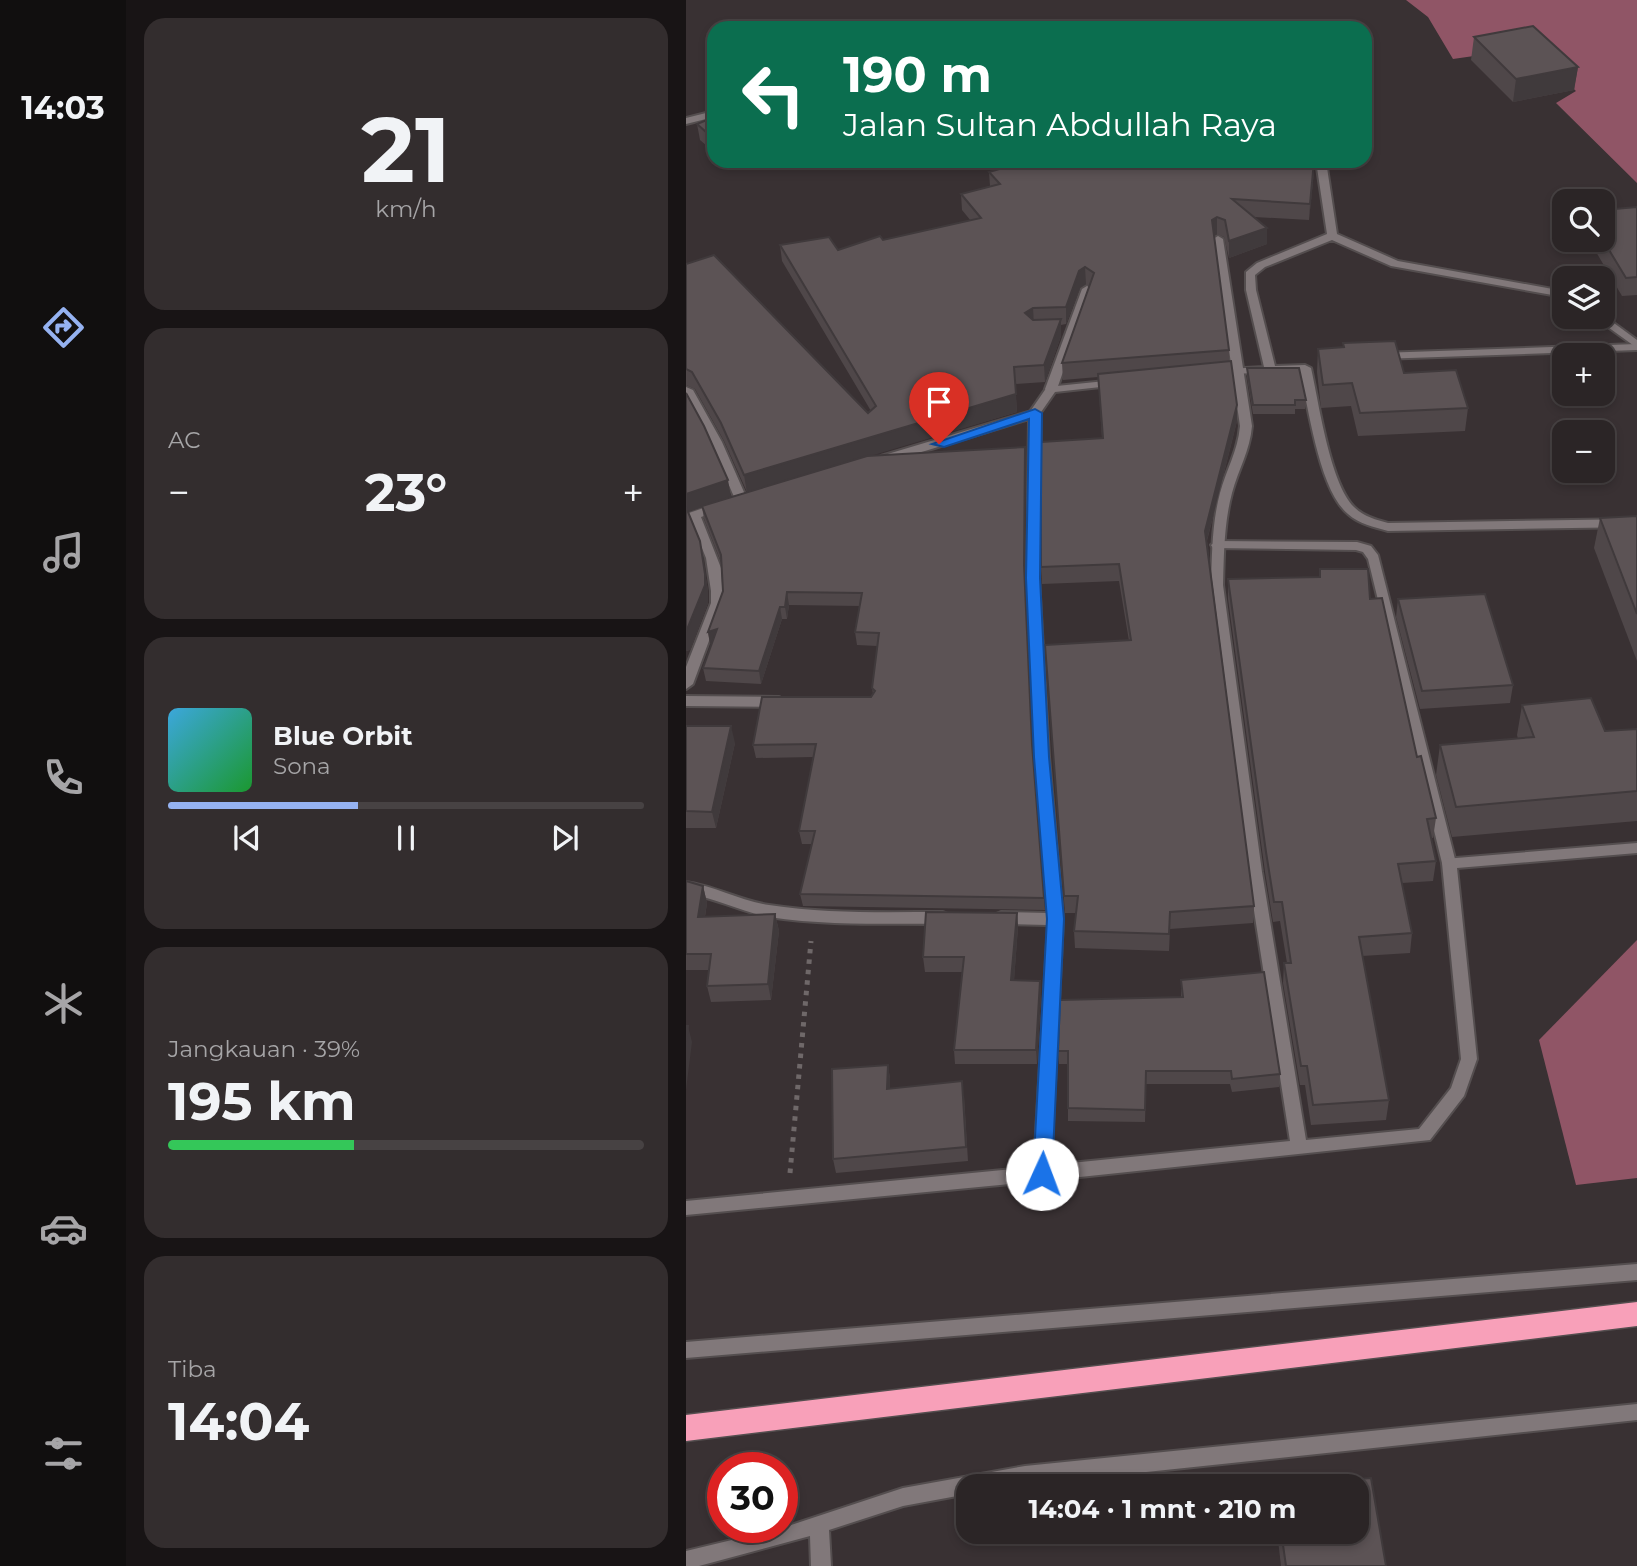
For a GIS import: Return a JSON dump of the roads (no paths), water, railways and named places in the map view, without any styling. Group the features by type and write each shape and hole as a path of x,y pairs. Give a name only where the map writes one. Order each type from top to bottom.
{"highway":[{"path":"686,1428 914,1403 1637,1314"}],"street":[{"path":"686,121 707,116"},
{"path":"1322,168 1332,236"},
{"path":"1270,369 1251,290 1250,274 1261,265 1332,236 1395,264 1552,293"},
{"path":"1218,239 1246,426 1246,449 1227,491 1217,545 1217,585 1253,859 1299,1148"},
{"path":"1042,1174 1056,919 1042,757 1033,578 1035,413 1051,389 1065,330 1087,289"},
{"path":"1615,329 1637,346"},
{"path":"1363,357 1637,346"},
{"path":"1211,374 1310,365 1333,480 1345,505 1369,522 1388,527 1637,523"},
{"path":"1051,389 1132,382"},
{"path":"686,389 716,442 741,499"},
{"path":"872,463 1035,413"},
{"path":"686,684 717,603 718,589 707,538 690,516 754,496"},
{"path":"686,1208 1424,1135 1458,1091 1469,1059 1449,863 1374,558 1367,549 1357,546 1217,545"},
{"path":"686,701 797,702"},
{"path":"1449,863 1637,848"},
{"path":"686,888 766,911 812,916 961,918"},
{"path":"984,918 1056,919"},
{"path":"686,1350 1637,1272"},
{"path":"686,1560 819,1525 903,1497 1025,1475 1637,1412"},
{"path":"819,1525 821,1566"}]}
